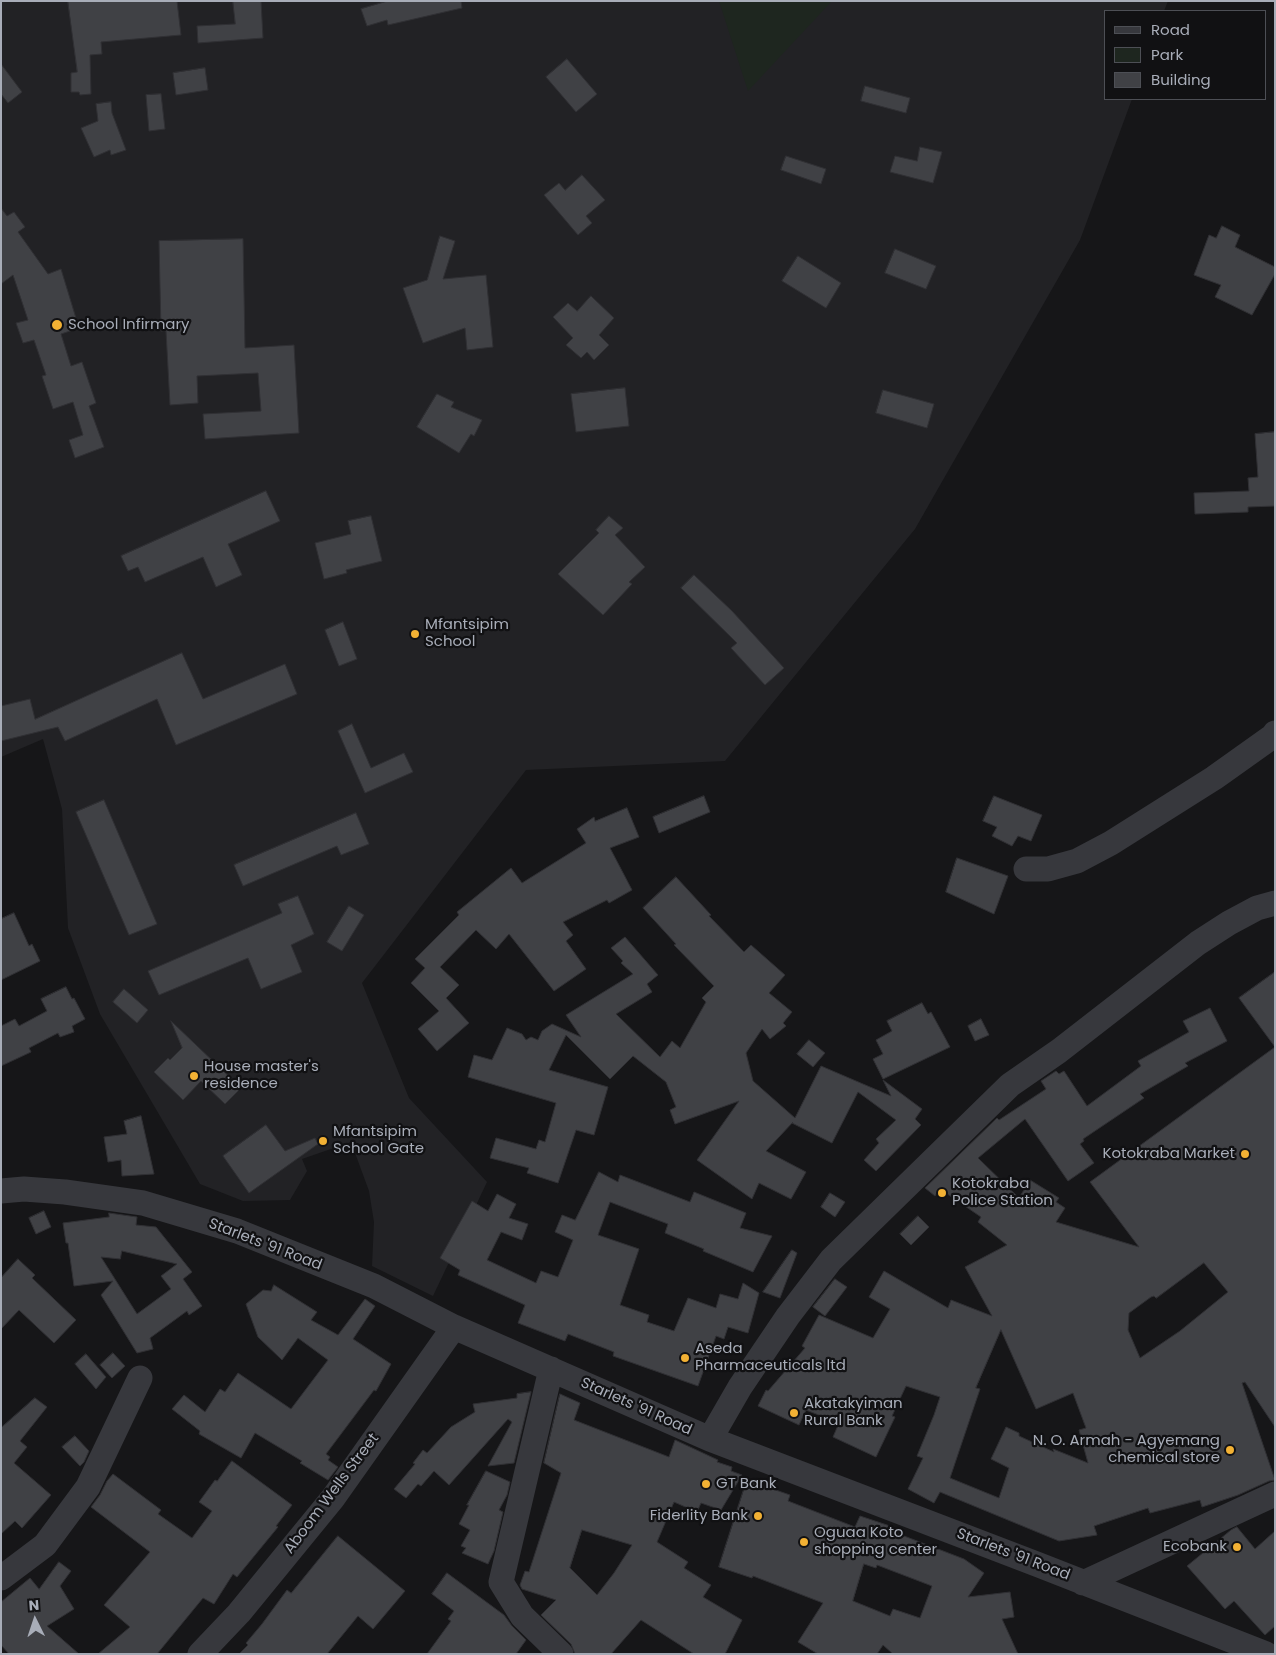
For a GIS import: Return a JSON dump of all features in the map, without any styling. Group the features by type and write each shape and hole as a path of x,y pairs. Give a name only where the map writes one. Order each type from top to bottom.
{"street":[{"path":"1026,869 1048,869 1077,861 1111,843 1214,778 1274,735"},
{"path":"710,1439 740,1387 788,1316 832,1260 1010,1086 1059,1051 1198,943 1257,908 1275,903"},
{"name":"Starlets '91 Road","path":"1,1191 24,1189 65,1192 153,1206 237,1231 374,1286 454,1327 710,1439 1266,1654"},
{"name":"Aboom Wells Street","path":"200,1654 239,1613 333,1498 454,1327"},
{"path":"551,1369 501,1582 522,1616 561,1654"},
{"path":"1,1578 45,1545 88,1486 140,1378"},
{"path":"1083,1583 1275,1494"}],"shaded area":[{"name":"Mfantsipim School","path":"1,1 1168,1 1164,10 1104,10 1104,100 1132,100 1080,240 915,529 725,761 526,770 362,983 409,1098 487,1182 433,1296 372,1266 374,1222 369,1191 351,1142 302,1159 307,1171 290,1200 243,1201 200,1184 100,1014 68,928 62,809 43,739 1,757"}],"green space":[{"path":"719,1 832,1 748,91"}],"building":[{"path":"68,1 177,1 181,35 101,42 102,54 90,55 91,94 80,95 79,92 71,92 71,73 77,72"},
{"path":"233,1 261,1 263,38 198,43 197,26 235,24"},
{"path":"388,1 461,1 462,8 388,25 387,20 367,26 361,9"},
{"path":"567,59 597,94 576,112 546,77"},
{"path":"1,64 22,92 8,103 1,94"},
{"path":"205,68 208,90 176,95 173,73"},
{"path":"865,86 910,98 906,113 861,101"},
{"path":"161,94 165,129 149,131 146,95"},
{"path":"111,102 112,113 126,150 111,155 110,150 94,157 81,128 98,121 96,104"},
{"path":"920,147 942,152 933,183 890,172 895,156 917,161"},
{"path":"786,156 826,169 821,184 781,170"},
{"path":"582,175 605,200 586,216 592,223 578,235 544,195 559,183 565,190"},
{"path":"1,208 7,216 14,212 25,227 18,232 48,274 61,269 79,328 61,334 71,366 82,362 96,403 89,406 104,447 75,458 69,440 83,435 73,402 53,409 42,376 46,375 34,340 23,343 16,323 28,320 13,275 1,284"},
{"path":"1222,226 1240,235 1235,247 1275,267 1275,274 1252,315 1215,297 1221,285 1194,275 1209,235 1216,238"},
{"path":"440,236 455,241 443,279 486,275 493,347 467,350 465,328 423,343 403,288 427,280"},
{"path":"243,239 245,348 294,345 299,433 205,439 203,414 261,411 258,373 197,376 198,403 170,405 166,331 161,331 159,241"},
{"path":"895,249 936,266 926,289 885,273"},
{"path":"798,256 841,283 826,308 782,281"},
{"path":"591,296 614,318 599,335 609,345 594,360 587,352 581,358 566,345 573,338 553,317 568,303 577,311"},
{"path":"625,388 629,426 576,432 571,394"},
{"path":"883,390 934,404 927,428 876,413"},
{"path":"437,394 454,402 451,407 482,420 474,436 471,434 459,453 417,427"},
{"path":"1275,432 1275,506 1248,507 1248,512 1195,514 1194,493 1249,491 1248,478 1258,477 1255,434"},
{"path":"266,491 280,521 228,544 242,575 216,587 203,557 145,582 138,567 128,571 121,556"},
{"path":"371,516 382,561 346,570 347,573 324,579 315,543 351,534 348,521"},
{"path":"609,516 623,528 615,535 645,567 629,582 632,584 603,615 558,574 599,533 596,530"},
{"path":"694,575 732,611 784,668 765,685 731,648 737,643 681,588"},
{"path":"343,622 357,659 339,666 325,630"},
{"path":"182,653 203,699 285,664 297,694 176,745 157,699 65,741 58,727 1,741 1,706 30,699 35,719"},
{"path":"352,724 371,768 404,753 413,772 365,793 338,731"},
{"path":"704,796 710,812 659,833 653,817"},
{"path":"994,796 1042,815 1031,841 1018,836 1012,846 992,836 997,827 983,821"},
{"path":"104,800 157,924 129,935 76,812"},
{"path":"627,808 639,837 610,848 632,890 609,903 607,900 563,922 573,935 566,941 586,969 554,991 509,934 496,949 476,930 440,967 459,985 446,998 469,1023 437,1051 418,1029 439,1011 411,983 425,968 415,959 459,915 457,912 511,868 522,883 586,843 577,829 594,817 595,821"},
{"path":"356,813 369,844 341,855 337,846 243,886 234,865"},
{"path":"957,858 1008,876 994,914 946,892"},
{"path":"676,877 711,915 709,916 744,952 751,945 785,975 769,993 792,1012 783,1023 786,1026 770,1039 762,1029 746,1053 753,1081 795,1118 821,1066 891,1096 883,1080 922,1109 915,1119 921,1125 876,1171 864,1160 879,1143 876,1139 896,1120 858,1092 832,1143 792,1123 766,1151 806,1172 791,1199 759,1183 752,1199 697,1160 739,1101 675,1124 670,1110 676,1107 666,1082 633,1056 610,1079 566,1035 549,1070 608,1087 594,1135 576,1130 558,1183 527,1173 529,1168 490,1158 496,1138 536,1149 539,1140 545,1142 556,1103 468,1077 474,1055 492,1060 507,1028 522,1034 526,1040 531,1037 538,1040 542,1031 552,1024 581,1037 566,1015 633,974 621,963 623,961 611,948 625,937 658,975 647,984 652,992 616,1014 660,1057 672,1041 680,1048 706,1002 702,998 714,986 674,945 676,944 643,908"},
{"path":"298,896 314,934 291,945 302,972 261,989 248,958 159,995 148,971 282,913 278,904"},
{"path":"349,906 364,915 342,951 327,942"},
{"path":"14,913 29,946 32,944 40,961 1,980 1,919"},
{"path":"1275,972 1275,1047 1239,998"},
{"path":"66,987 85,1019 72,1026 74,1032 60,1037 58,1033 29,1048 31,1052 1,1066 1,1026 15,1019 19,1026 47,1011 41,999"},
{"path":"124,989 148,1010 137,1023 113,1002"},
{"path":"922,1003 928,1014 931,1012 950,1047 883,1079 873,1059 883,1054 876,1040 892,1031 887,1021"},
{"path":"1210,1008 1227,1041 1185,1063 1188,1066 1140,1094 1144,1098 1083,1139 1084,1141 1080,1144 1094,1163 1068,1181 1025,1119 978,1158 1019,1198 1030,1180 1059,1198 1056,1202 1065,1208 1056,1222 1139,1247 1090,1182 1275,1047 1275,1427 1245,1382 1242,1383 1275,1480 1202,1507 1200,1500 1150,1513 1148,1508 1094,1526 1097,1535 1059,1541 940,1492 934,1503 908,1489 923,1458 917,1456 940,1397 906,1386 892,1416 895,1417 876,1457 833,1437 839,1423 806,1410 799,1425 758,1406 766,1390 768,1391 805,1348 802,1346 819,1315 873,1338 890,1309 869,1297 884,1271 948,1308 951,1300 992,1316 965,1267 1007,1245 978,1222 981,1217 940,1189 935,1196 925,1188 997,1118 999,1120 1046,1089 1041,1081 1056,1071 1059,1074 1064,1071 1087,1106 1141,1066 1138,1061 1189,1032 1183,1021","holes":["1204,1263 1228,1292 1180,1331 1140,1358 1128,1330 1129,1313 1151,1297 1154,1296 1156,1298","1001,1330 1036,1409 1073,1393 1086,1428 1079,1430 1088,1463 1053,1449 1054,1452 1019,1436 1019,1433 1006,1427 991,1459 1009,1468 999,1498 950,1478 980,1389 976,1388"]},
{"path":"981,1019 989,1035 975,1041 968,1026"},
{"name":"House master's residence","path":"171,1021 241,1088 225,1104 201,1081 183,1100 154,1072 168,1058 170,1060 182,1048"},
{"path":"809,1040 825,1053 813,1067 797,1054"},
{"path":"141,1116 154,1174 122,1176 121,1160 108,1162 104,1137 127,1134 124,1121"},
{"path":"266,1125 285,1151 315,1138 318,1144 249,1193 223,1156"},
{"path":"599,1172 618,1182 620,1175 690,1202 694,1192 746,1213 740,1228 772,1236 753,1272 665,1233 668,1224 610,1202 598,1235 639,1249 620,1305 649,1315 647,1322 674,1331 688,1298 716,1308 720,1294 738,1299 743,1283 759,1293 748,1333 728,1327 724,1339 716,1336 698,1386 613,1356 614,1352 568,1334 565,1341 518,1323 525,1305 458,1275 460,1270 440,1258 472,1201 488,1211 497,1194 516,1204 509,1218 528,1224 522,1240 501,1232 487,1260 536,1283 541,1271 558,1277 573,1240 555,1232 562,1215 575,1220"},
{"path":"830,1193 845,1202 835,1217 821,1207"},
{"path":"44,1211 51,1227 36,1234 29,1218"},
{"path":"109,1213 137,1217 136,1225 156,1227 192,1272 183,1279 202,1306 189,1315 187,1311 150,1338 153,1349 137,1353 101,1295 113,1281 74,1286 63,1223 109,1217","holes":["122,1251 177,1264 161,1276 171,1289 137,1314 101,1257 120,1259"]},
{"path":"918,1216 929,1227 911,1245 900,1234"},
{"path":"792,1250 797,1253 780,1298 763,1292"},
{"path":"18,1259 35,1275 32,1278 76,1320 54,1343 19,1310 1,1329 1,1278"},
{"path":"835,1279 847,1287 825,1316 813,1307"},
{"path":"274,1285 317,1312 311,1320 338,1335 365,1299 375,1306 353,1339 391,1364 376,1391 374,1390 326,1454 330,1457 328,1460 338,1467 328,1480 300,1463 302,1461 255,1433 241,1458 199,1434 200,1431 172,1409 184,1395 205,1412 220,1389 225,1392 238,1373 291,1409 328,1360 298,1338 282,1360 258,1337 246,1304 263,1290 271,1291"},
{"path":"113,1353 125,1366 112,1378 100,1365"},
{"path":"86,1354 106,1377 96,1389 75,1364"},
{"path":"531,1392 514,1463 488,1466 512,1422 508,1419 449,1485 434,1471 421,1486 418,1484 406,1498 394,1489 415,1464 413,1463 423,1450 427,1453 451,1427 475,1412 473,1404 517,1398 517,1394"},
{"path":"560,1394 580,1403 574,1420 669,1457 675,1440 718,1460 717,1462 732,1467 731,1471 742,1475 721,1510 701,1503 697,1512 674,1502 657,1542 688,1562 684,1568 711,1585 703,1597 742,1620 725,1654 694,1654 641,1620 611,1654 575,1654 571,1644 541,1615 556,1600 522,1589 520,1585 525,1571 529,1572 561,1473 544,1463","holes":["582,1530 632,1545 597,1595 570,1568"]},
{"path":"35,1398 47,1407 20,1441 27,1447 14,1463 51,1495 22,1528 15,1521 1,1534 1,1428"},
{"path":"75,1436 89,1451 80,1466 62,1447"},
{"path":"232,1461 292,1505 276,1526 278,1527 237,1577 233,1574 214,1604 203,1598 157,1654 98,1654 130,1627 104,1605 150,1552 91,1507 107,1481 113,1474 161,1510 158,1514 192,1538 212,1511 199,1502"},
{"path":"486,1471 510,1482 507,1495 499,1510 503,1512 494,1551 488,1564 462,1553 466,1548 461,1546 470,1530 459,1524"},
{"path":"747,1480 790,1495 788,1501 855,1527 860,1516 893,1527 891,1531 964,1559 984,1573 968,1597 1010,1592 1014,1617 1002,1619 1018,1654 893,1654 883,1645 877,1654 818,1654 798,1642 823,1603 753,1576 752,1578 719,1567","holes":["864,1564 876,1568 877,1565 932,1586 920,1618 893,1609 890,1616 853,1601"]},
{"path":"1237,1527 1255,1549 1275,1531 1275,1626 1265,1635 1234,1601 1225,1609 1187,1566"},
{"path":"338,1536 405,1591 373,1629 358,1616 327,1654 239,1654 248,1645 246,1643 287,1590 291,1593"},
{"path":"59,1562 71,1571 60,1586 74,1609 47,1626 79,1654 9,1654 1,1645 1,1602 30,1578 39,1589"},
{"path":"447,1573 504,1615 526,1640 516,1654 427,1654 451,1621 448,1619 454,1611 432,1594"}],"place":[{"name":"School Infirmary","path":"57,325"},
{"name":"Mfantsipim School","path":"415,634"},
{"name":"House master's residence","path":"194,1076"},
{"name":"Mfantsipim School Gate","path":"323,1141"},
{"name":"Kotokraba Market","path":"1245,1154"},
{"name":"Kotokraba Police Station","path":"942,1193"},
{"name":"Aseda Pharmaceuticals ltd","path":"685,1358"},
{"name":"Akatakyiman Rural Bank","path":"794,1413"},
{"name":"N. O. Armah - Agyemang chemical store","path":"1230,1450"},
{"name":"GT Bank","path":"706,1484"},
{"name":"Fiderlity Bank","path":"758,1516"},
{"name":"Oguaa Koto shopping center","path":"804,1542"},
{"name":"Ecobank","path":"1237,1547"}]}
